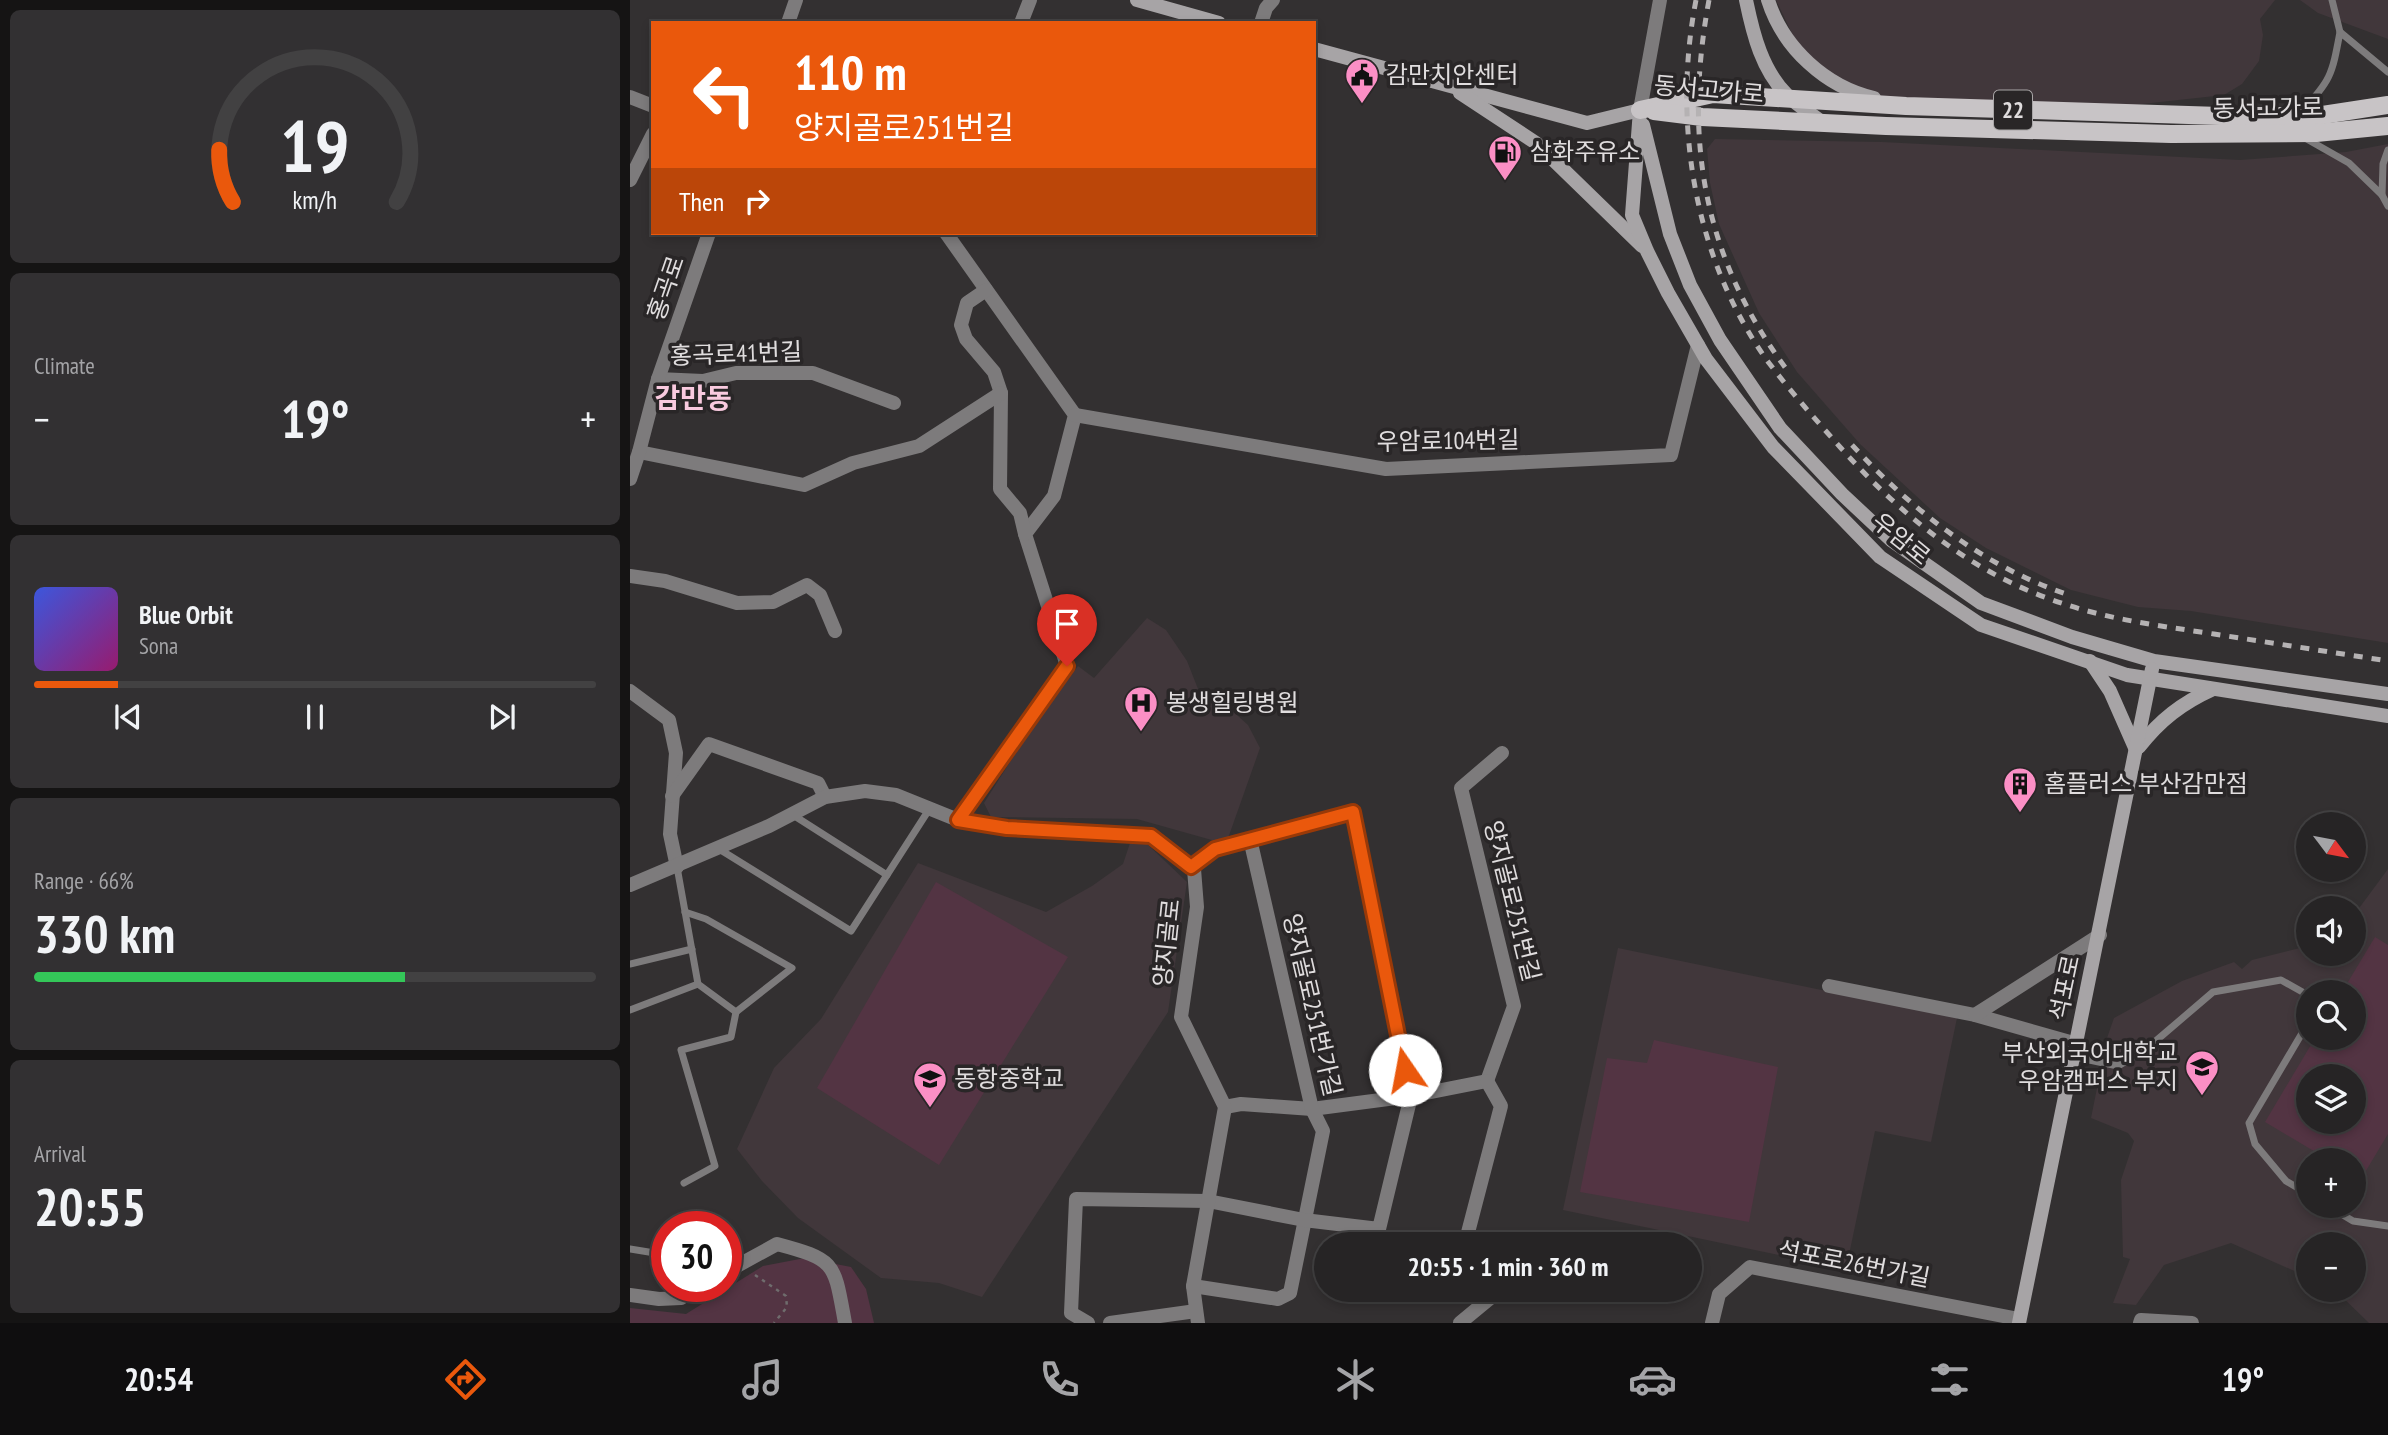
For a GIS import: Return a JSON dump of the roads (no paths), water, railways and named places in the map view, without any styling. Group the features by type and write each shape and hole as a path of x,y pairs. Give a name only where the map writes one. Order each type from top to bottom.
{"main road":[{"path":"1137,0 1212,21"},
{"path":"1746,0 1763,58 1775,81 1788,97 1823,123"},
{"path":"1768,0 1783,32 1800,55 1832,82 1856,94 1906,106"},
{"path":"1316,50 1587,123 1640,110"},
{"path":"1451,87 1536,143 1647,251"},
{"name":"동서고가로","path":"1640,110 1713,93 1906,106 2220,116 2341,131 2388,125"},
{"name":"동서고가로","path":"1640,110 1702,117 1823,123 2171,134 2296,124 2316,116 2388,105"},
{"name":"우암로","path":"1640,110 1632,215 1647,251 1698,345 1773,447 1880,557 1981,625 2127,675 2388,716"},
{"name":"우암로","path":"1640,110 1670,234 1690,285 1720,340 1780,428 1842,494 1891,540 1981,603 2072,637 2154,661 2388,694"},
{"path":"2090,661 2110,691 2136,751 2163,719 2192,699 2215,688"},
{"name":"석포로","path":"2019,1321 2154,661"}],"street":[{"path":"789,21 796,0"},
{"path":"1022,21 1030,0"},
{"path":"1262,21 1266,8 1273,0"},
{"path":"1640,110 1660,0"},
{"path":"630,97 651,105"},
{"path":"630,180 651,138"},
{"name":"홍곡로","path":"630,479 658,379 708,235"},
{"path":"947,235 1075,415 1054,496 1026,534"},
{"path":"958,820 1067,666 1020,513 1000,489 1001,393 994,372 966,339 961,325 967,303 986,290"},
{"name":"우암로104번길","path":"1075,415 1386,469 1671,455 1698,345"},
{"name":"홍곡로41번길","path":"658,379 703,381 736,373 813,373 894,403"},
{"path":"639,452 804,485 853,463 919,446 1001,393"},
{"path":"630,576 665,581 737,603 774,602 807,585 820,595 835,631"},
{"path":"630,691 669,720 676,753 670,834 677,867"},
{"path":"671,797 709,744 818,783 825,796"},
{"name":"양지골로251번길","path":"1487,1081 1514,1006 1461,788 1502,753"},
{"name":"양지골로","path":"630,886 792,814 825,796 865,791 896,796 958,820 1007,828 1151,836 1194,869 1197,907 1181,1017 1225,1107"},
{"path":"1088,1323 1071,1313 1076,1199 1208,1201 1304,1220 1379,1230 1411,1096 1353,812 1215,849 1191,867"},
{"name":"양지골로251번가길","path":"1193,1286 1278,1299 1290,1293 1323,1131 1312,1109 1250,839"},
{"path":"1975,1015 2100,934"},
{"path":"1829,986 1975,1015 2076,1050"},
{"path":"1110,1323 1197,1317 1193,1286 1225,1107 1241,1104 1312,1109 1411,1096 1487,1081 1501,1106 1468,1232"},
{"path":"742,1264 777,1244 814,1254 832,1267 839,1286 845,1323"},
{"name":"석포로26번가길","path":"1712,1323 1719,1294 1751,1267 2019,1321"},
{"path":"630,1294 651,1298"},
{"path":"1476,1302 1476,1310"},
{"path":"1460,1323 1486,1302"},
{"path":"2140,1323 2141,1320 2192,1323"}],"lane":[{"path":"2332,0 2340,32 2333,71 2296,124 2349,163 2382,195 2388,206"},
{"path":"2340,32 2388,72"},
{"path":"2382,195 2384,164 2388,150"},
{"path":"718,848 851,931 930,808"},
{"path":"792,814 887,874"},
{"path":"677,867 698,984 736,1012"},
{"path":"684,1183 715,1166 681,1050 731,1037 736,1012 792,968 706,919 685,912"},
{"path":"630,964 692,949"},
{"path":"2076,1050 2118,1066 2144,1051 2213,992 2281,980 2296,988"},
{"path":"630,1010 698,984"},
{"path":"2296,1043 2249,1123 2255,1144 2286,1181 2296,1187"},
{"path":"2348,1218 2388,1226"},
{"path":"630,1249 651,1252"}],"railway":[{"path":"1696,0 1689,47 1689,142 1695,189 1723,280 1743,323 1769,363 1840,447 1885,493 1960,554 2017,586 2047,598 2109,616 2150,624 2388,661"},
{"path":"1709,0 1701,52 1698,101 1700,150 1707,196 1719,242 1737,287 1760,331 1790,374"},
{"path":"1852,445 1900,492 1952,535 2010,570 2072,596"}],"place":[{"name":"감만치안센터","path":"1362,105"},
{"name":"삼화주유소","path":"1505,182"},
{"name":"봉생힐링병원","path":"1141,733"},
{"name":"홈플러스 부산감만점","path":"2020,814"},
{"name":"부산외국어대학교 우암캠퍼스 부지","path":"2202,1097"},
{"name":"동항중학교","path":"930,1109"}],"district":[{"name":"감만동","path":"693,398"}]}
